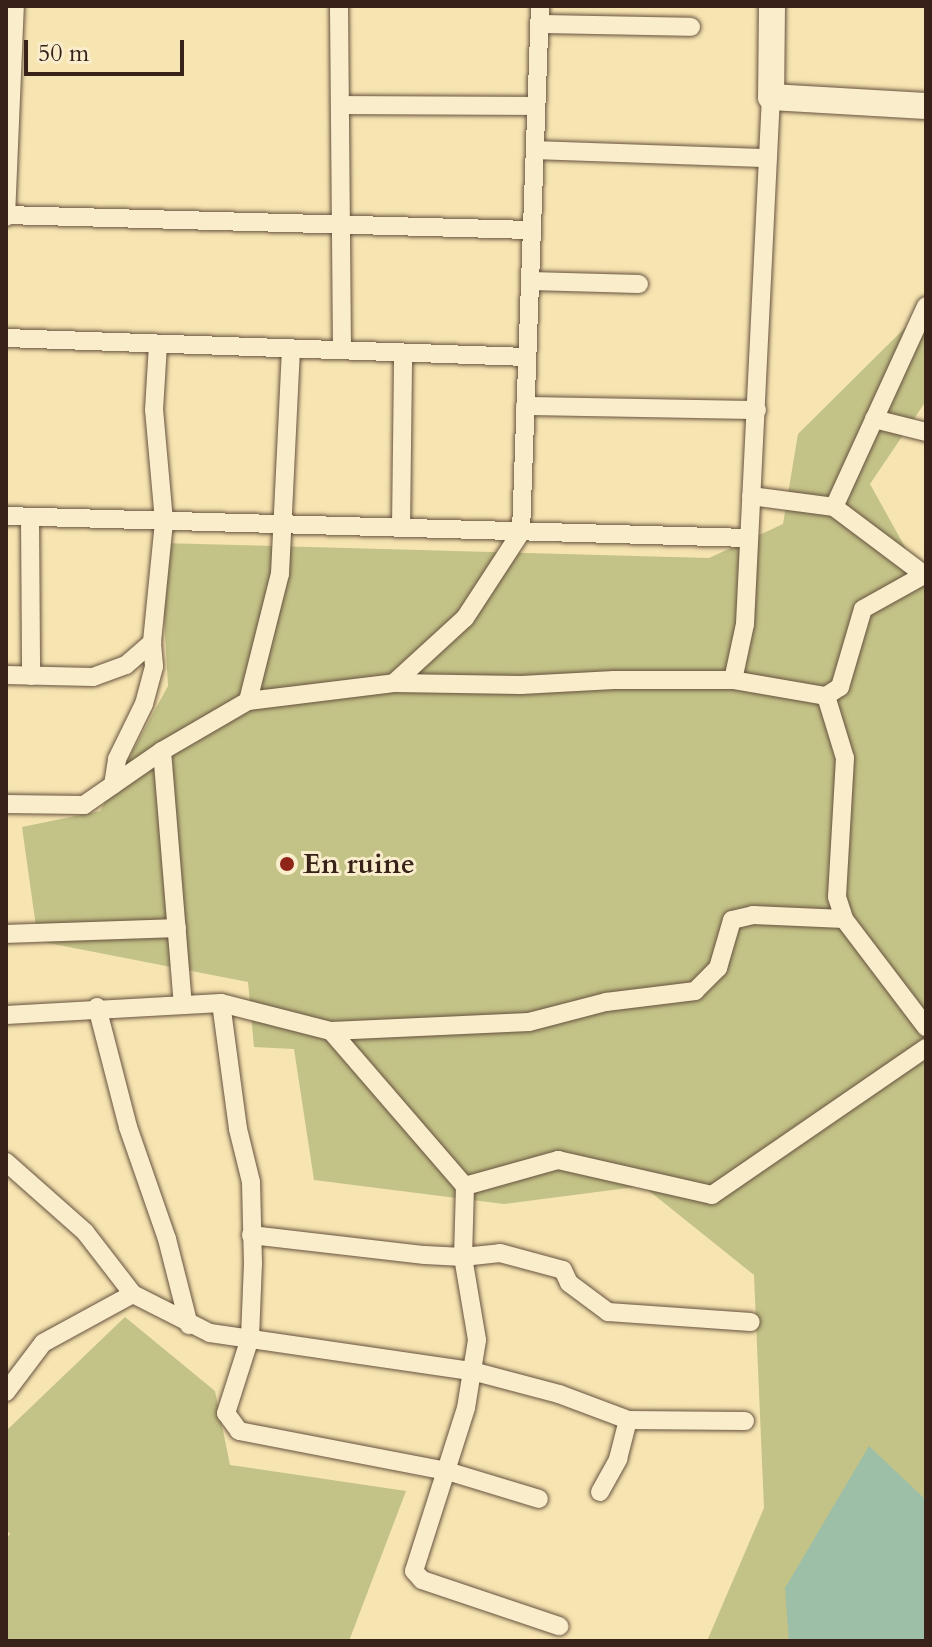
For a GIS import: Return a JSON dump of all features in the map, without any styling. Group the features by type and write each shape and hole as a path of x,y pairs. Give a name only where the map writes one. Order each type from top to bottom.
{"street":[{"path":"15,6 8,96 6,216 531,230"},
{"path":"339,6 342,350"},
{"path":"733,680 745,624 771,97 772,6"},
{"path":"394,683 465,618 521,532 539,15 691,27"},
{"path":"771,97 926,106"},
{"path":"340,105 536,106"},
{"path":"535,150 768,158"},
{"path":"530,281 639,284"},
{"path":"834,507 924,313"},
{"path":"6,338 527,357"},
{"path":"113,785 117,759 150,687 154,666 152,642 164,521 154,410 158,344"},
{"path":"248,701 280,574 291,349"},
{"path":"401,528 403,353"},
{"path":"525,406 757,410"},
{"path":"874,419 926,432"},
{"path":"6,804 84,805 162,751 248,701 394,683 733,680 826,696 840,687 863,609 925,575 834,507 751,496"},
{"path":"6,516 748,538"},
{"path":"30,517 31,676"},
{"path":"6,675 93,677 112,673 133,660 152,642"},
{"path":"826,696 845,758 837,897 844,919 926,1027"},
{"path":"162,751 183,1004"},
{"path":"6,1015 97,1007 221,1003 331,1031 529,1022 606,1002 695,991 718,968 732,920 753,915 844,919"},
{"path":"6,934 177,928"},
{"path":"221,1003 238,1129 251,1182 253,1263 250,1338 226,1413 239,1431 447,1471 539,1499"},
{"path":"97,1007 128,1127 171,1251 189,1325"},
{"path":"331,1031 465,1186 463,1257 477,1340 466,1408 415,1558 417,1576 559,1626"},
{"path":"465,1186 558,1160 712,1195 926,1048"},
{"path":"6,1162 85,1232 133,1294 210,1333 472,1371 544,1389 628,1420 745,1421"},
{"path":"251,1235 463,1257 500,1253 563,1270 569,1283 608,1312 751,1322"},
{"path":"8,1384 43,1343 133,1294"},
{"path":"600,1492 618,1459 628,1420"}],"shaded area":[{"path":"926,307 926,401 870,484 926,585 926,1641 707,1641 764,1508 754,1275 643,1186 504,1204 314,1180 294,1049 254,1047 248,982 38,941 22,827 100,811 168,686 160,543 709,558 783,524 798,434"},
{"path":"125,1317 215,1391 230,1465 406,1491 349,1641 6,1641 6,1539 10,1534 6,1529 6,1431"},
{"path":"869,1446 926,1500 926,1641 789,1641 785,1588"}],"place":[{"name":"En ruine","path":"287,864"}]}
